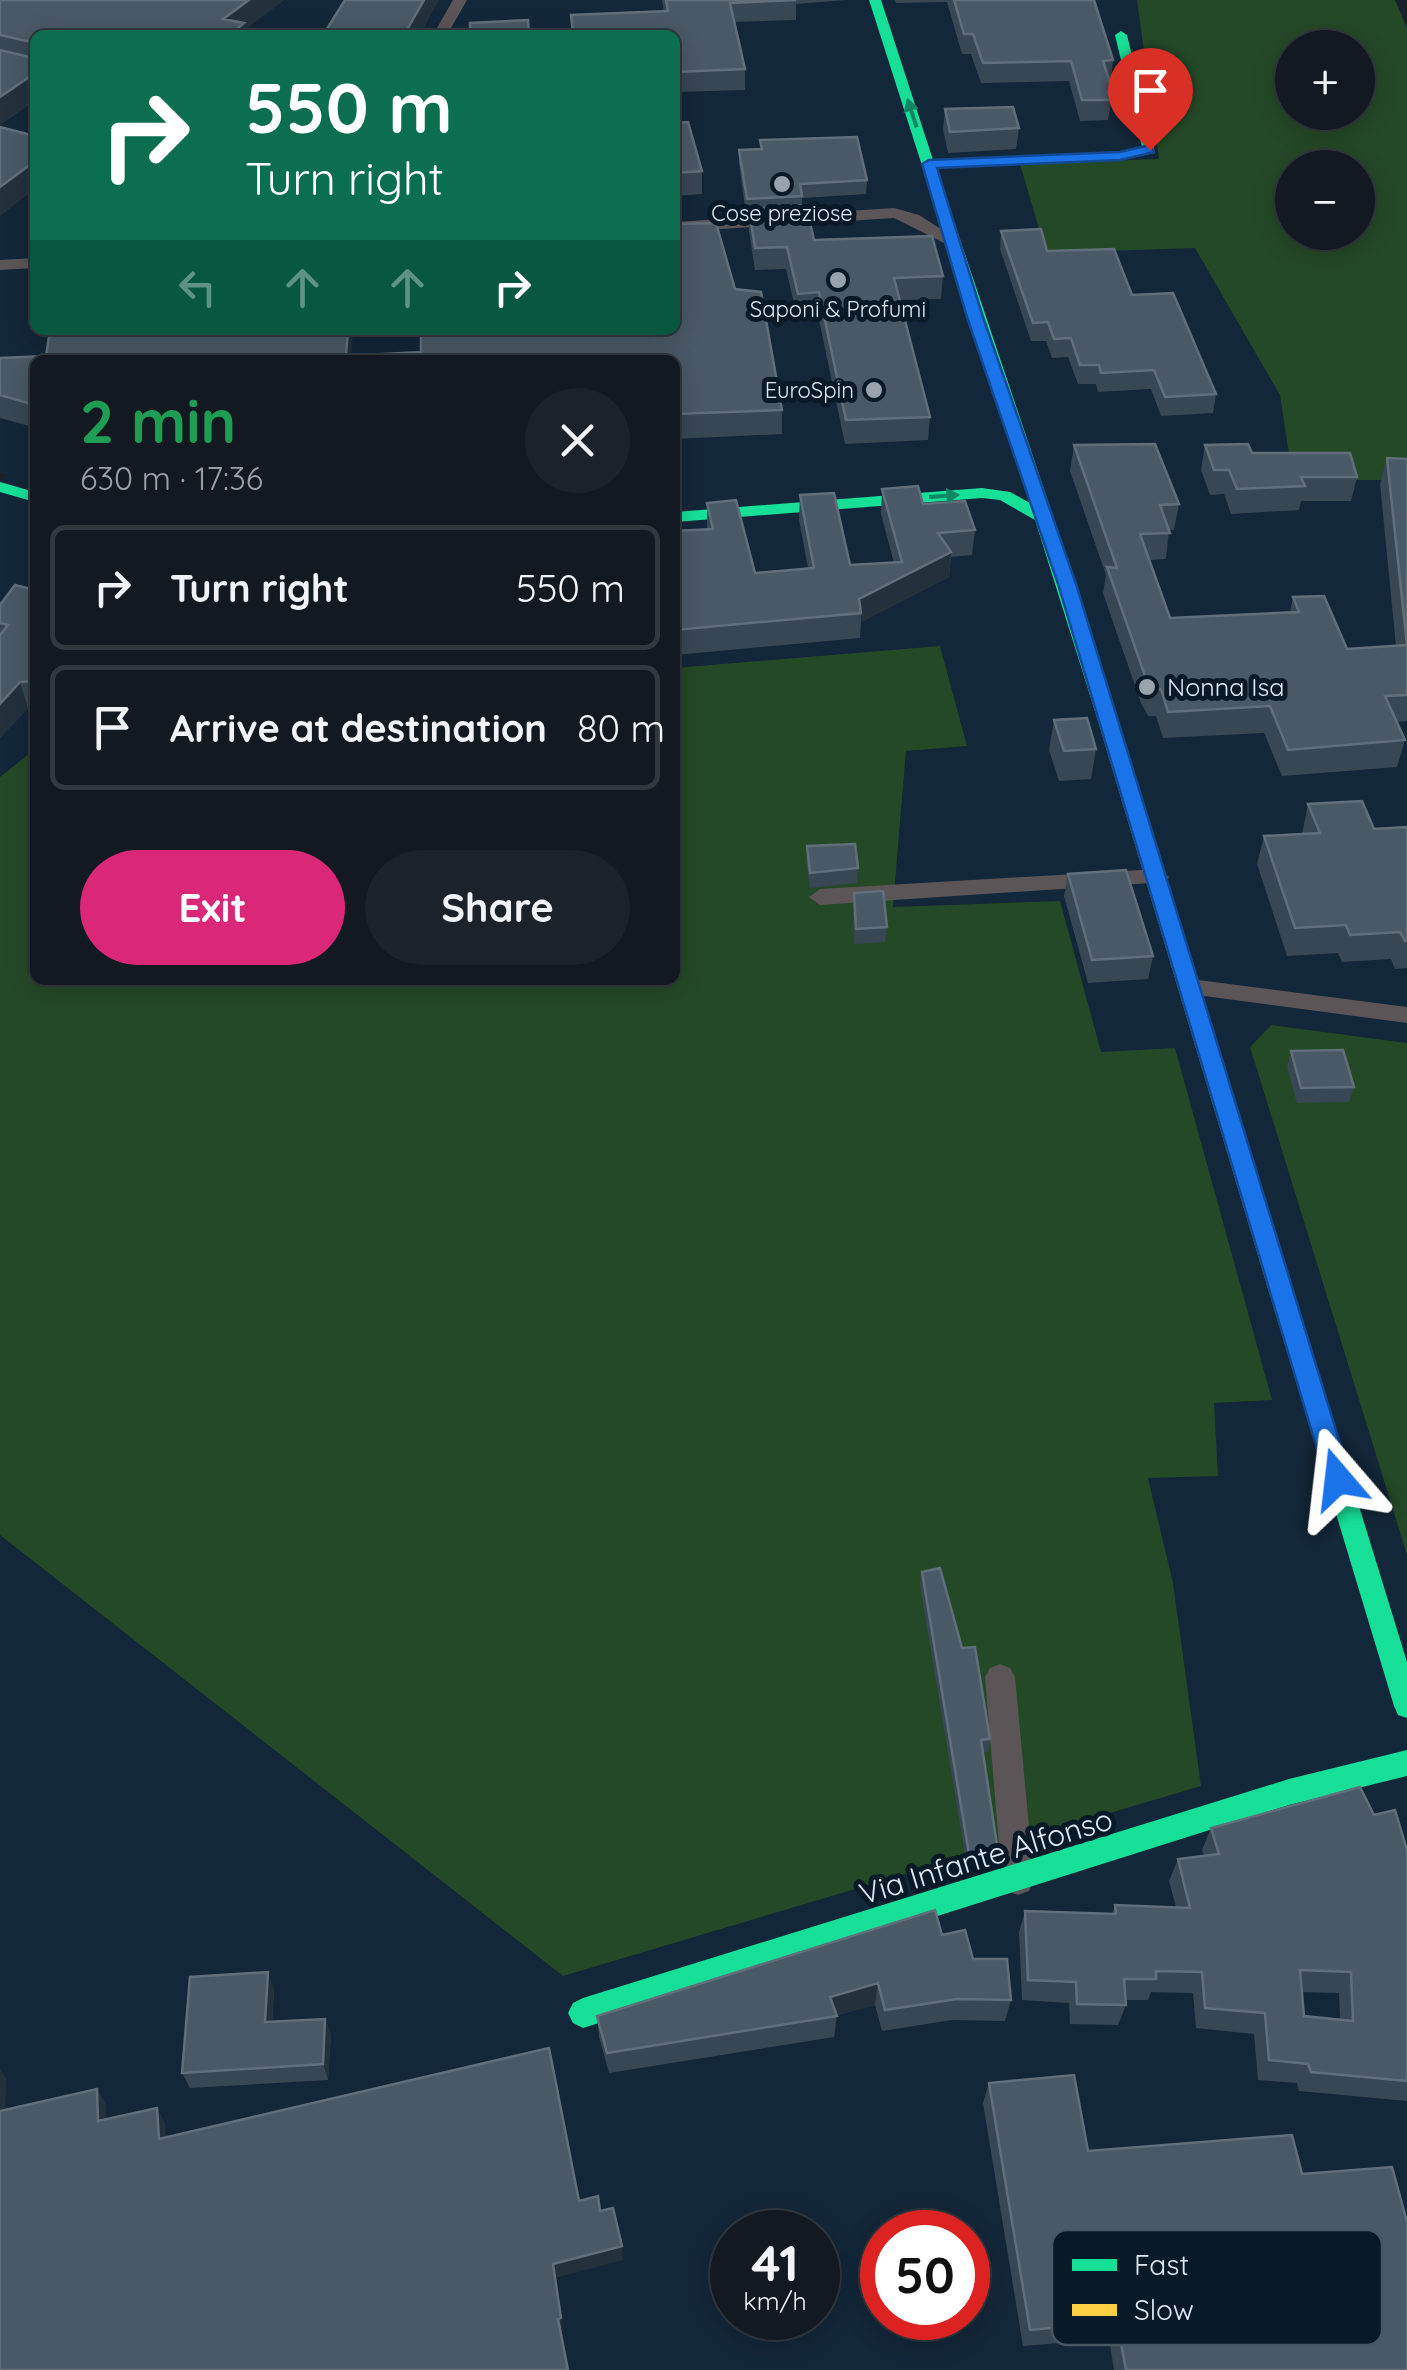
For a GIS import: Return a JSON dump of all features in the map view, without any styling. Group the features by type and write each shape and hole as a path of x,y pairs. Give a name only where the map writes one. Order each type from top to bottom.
{"main road":[{"path":"875,0 950,240 1046,519 1158,876 1407,1706"},
{"path":"929,164 1120,156 1150,150 1121,35"},
{"path":"982,493 1008,480 1025,455"},
{"path":"0,487 30,496"},
{"path":"680,516 982,493 1004,496 1046,519"},
{"name":"Via Infante Alfonso","path":"583,2013 1018,1880 1289,1792 1407,1763"}],"street":[{"path":"443,30 460,0"},
{"path":"680,227 894,213 950,240"},
{"path":"0,265 30,263"},
{"path":"820,897 1158,876"},
{"path":"1190,987 1407,1015"},
{"path":"1000,1677 1018,1880"}],"shaded area":[{"path":"13,0 1137,0 1159,159 1195,248 1281,395 1293,480 1407,480 1407,1043 1271,1025 1250,1047 1407,1555 1407,2370 0,2370 0,1535 563,1976 1201,1786 1173,1583 1148,1477 1214,1403 1271,1400 1175,1048 1101,1053 1059,901 893,907 906,751 967,746 940,646 680,668 680,355 30,355 30,753 0,777 0,482 8,475 0,473 0,8"}],"green space":[{"path":"1137,0 1395,0 1407,28 1407,480 1293,480 1280,395 1195,248 1046,253 1020,164 1159,159"},
{"path":"940,646 967,746 906,751 893,907 1060,901 1101,1052 1175,1048 1272,1400 1214,1403 1218,1476 1148,1478 1173,1583 1201,1786 563,1976 0,1535 0,777 30,753 30,985 680,985 680,668"},
{"path":"1271,1025 1407,1043 1407,1555 1250,1047"}],"building":[{"path":"249,0 223,19 244,23 236,30 30,30 30,42 0,35 0,1"},
{"path":"345,0 424,0 407,30 326,30"},
{"path":"666,0 796,0 730,3 745,69 680,72 680,30 572,30 571,15 668,11"},
{"path":"954,0 1094,0 1113,60 1103,61 1113,92 1108,92 1111,100 1082,100 1071,61 983,63 973,34 964,34"},
{"path":"528,20 529,30 470,30 470,23"},
{"path":"0,50 29,57 30,76 0,97"},
{"path":"1013,107 1019,128 950,132 945,109"},
{"path":"688,122 702,171 680,173 680,123"},
{"path":"0,127 30,135 30,165 0,187"},
{"path":"857,137 867,180 800,184 802,196 747,199 739,150 762,149 760,140"},
{"path":"806,205 814,240 932,236 943,276 894,278 930,417 846,420 819,292 798,294 787,247 755,248 749,209"},
{"path":"716,223 735,289 761,292 782,410 680,414 680,355 365,355 421,352 421,335 680,335 680,224"},
{"path":"1041,229 1047,251 1114,249 1132,295 1173,293 1216,394 1165,397 1154,370 1101,373 1099,365 1080,365 1071,338 1054,339 1048,322 1033,323 1001,231"},
{"path":"49,335 348,335 346,355 46,355"},
{"path":"30,357 30,404 0,395 0,358"},
{"path":"1155,444 1179,504 1160,505 1170,533 1140,534 1170,618 1299,612 1293,597 1324,596 1347,649 1407,645 1407,695 1385,696 1405,740 1288,750 1270,706 1168,712 1161,689 1153,690 1145,676 1107,567 1117,568 1074,445"},
{"path":"1248,444 1252,453 1350,453 1357,477 1301,477 1305,486 1237,489 1229,470 1214,470 1205,445"},
{"path":"1387,458 1407,459 1407,645"},
{"path":"918,486 923,504 965,501 975,530 938,533 951,552 859,599 861,613 680,630 680,531 713,529 707,503 736,500 755,573 814,568 800,495 834,493 850,565 902,562 882,489"},
{"path":"15,585 30,589 30,681 20,682 0,704 0,635 8,625 0,623 0,605"},
{"path":"1087,718 1096,749 1064,751 1054,720"},
{"path":"1362,801 1374,829 1407,827 1407,941 1400,932 1350,935 1346,925 1295,928 1264,836 1320,833 1308,804"},
{"path":"855,844 858,868 810,873 807,846"},
{"path":"1126,870 1153,956 1092,960 1068,874"},
{"path":"883,891 887,927 856,929 854,893"},
{"path":"1343,1050 1354,1087 1301,1088 1291,1051"},
{"path":"940,1568 962,1648 975,1647 990,1739 981,1740 997,1845 969,1854 922,1572"},
{"path":"1360,1787 1374,1815 1395,1810 1407,1850 1407,2081 1311,2072 1308,2064 1269,2060 1265,2013 1205,2008 1202,1972 1156,1971 1156,1979 1124,1979 1126,2005 1077,2004 1076,1982 1028,1980 1025,1911 1116,1914 1115,1905 1190,1908 1178,1859 1219,1854 1211,1828","holes":["1300,1970 1351,1972 1353,2021 1304,2016"]},
{"path":"935,1910 942,1935 965,1930 973,1959 1007,1959 1011,2000 957,1999 885,2010 878,1983 830,1997 837,2016 607,2053 597,2016"},
{"path":"268,1972 265,2022 325,2019 323,2064 182,2073 190,1977"},
{"path":"549,2048 579,2201 598,2196 600,2211 613,2208 622,2246 553,2264 568,2370 0,2370 0,2111 97,2089 98,2121 157,2108 159,2139"},
{"path":"1074,2075 1088,2151 1292,2135 1302,2174 1392,2167 1407,2222 1407,2370 1126,2370 1121,2345 1382,2345 1382,2230 1052,2230 1052,2328 1030,2330 989,2083"}],"traffic: fast":[{"path":"875,0 1108,724"},
{"path":"929,164 1120,156 1150,150 1121,35"},
{"path":"0,487 30,496"},
{"path":"680,517 982,493 1004,496 1046,519"},
{"path":"1282,1295 1407,1706"},
{"path":"583,2013 1289,1792 1407,1763"}],"traffic: slow":[{"path":"1108,724 1282,1295"}],"place":[{"name":"Cose preziose","path":"782,184"},
{"name":"Saponi & Profumi","path":"838,280"},
{"name":"EuroSpin","path":"874,390"},
{"name":"Nonna Isa","path":"1147,687"}],"route":[{"path":"1150,150 1120,156 929,164 950,240 1046,519 1158,876 1338,1479"}]}
